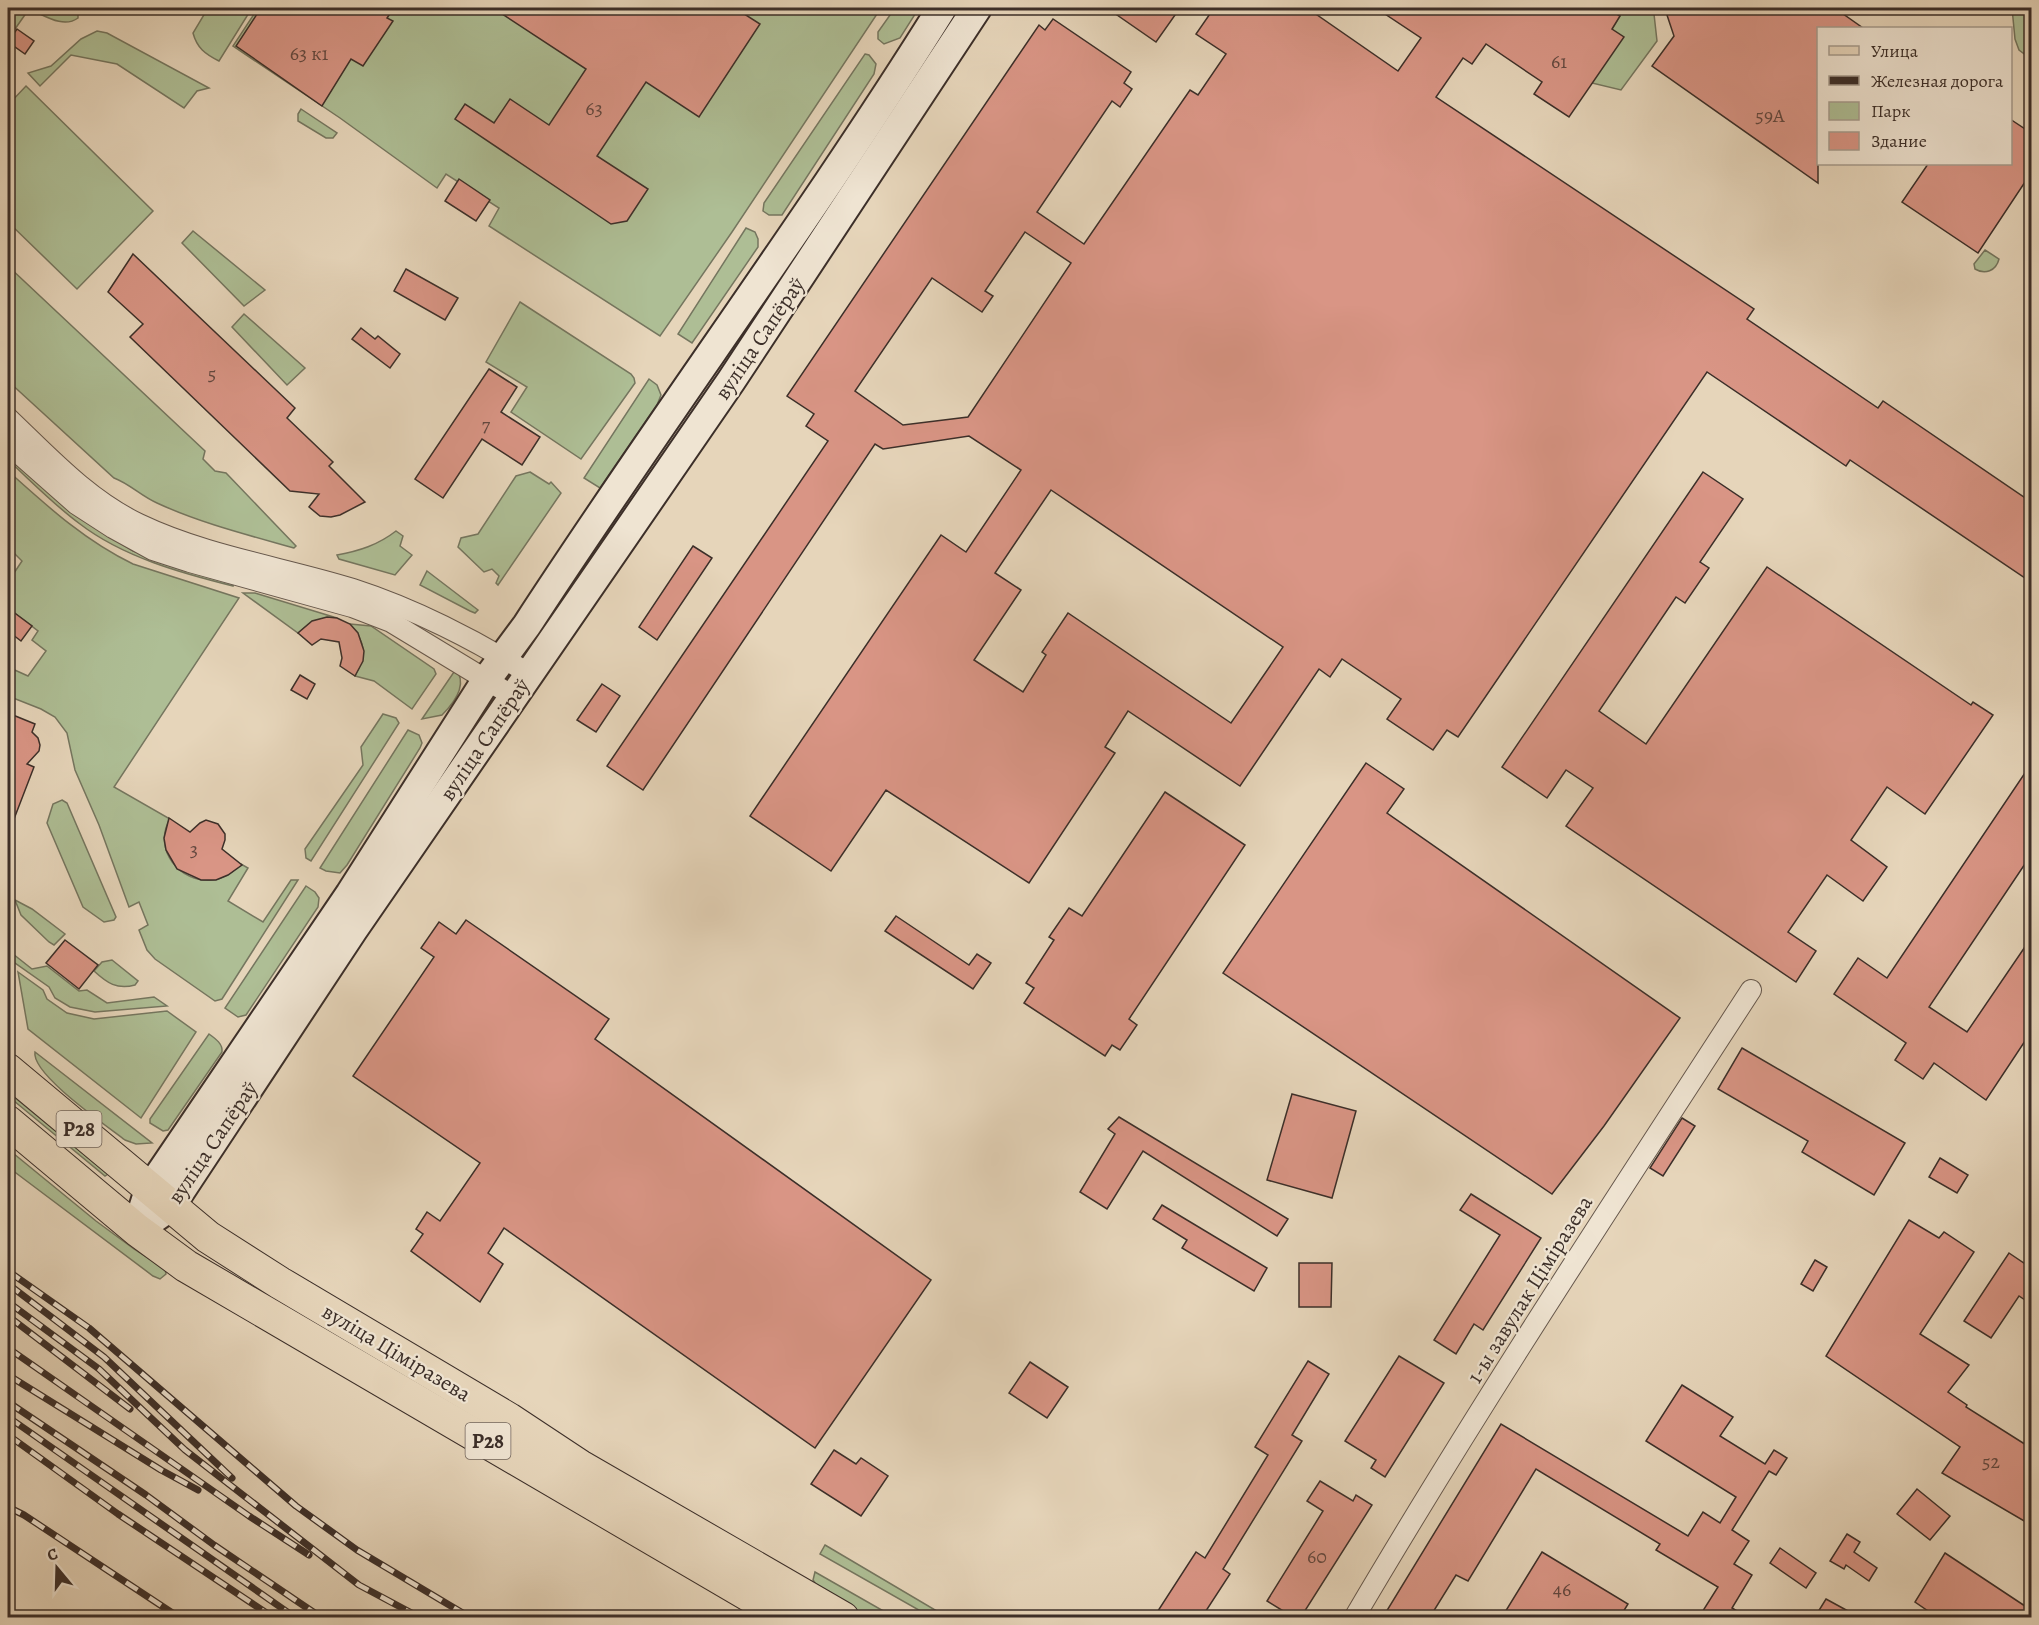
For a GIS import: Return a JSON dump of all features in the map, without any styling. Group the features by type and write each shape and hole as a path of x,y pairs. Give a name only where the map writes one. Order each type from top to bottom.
{"main road":[{"name":"вуліца Сапёраў","path":"160,1198 350,894 496,668 785,246 942,8"},
{"name":"вуліца Сапёраў","path":"137,1230 353,930 737,372 977,8"},
{"name":"вуліца Ціміразева","path":"8,1070 208,1237 280,1283 509,1419 580,1466 843,1617"},
{"name":"вуліца Ціміразева","path":"8,1122 137,1230 186,1266 788,1617"}],"street":[{"path":"8,418 95,497 137,523 178,541 389,611 496,668 521,685"},
{"path":"8,444 76,504 153,550 190,562 351,598"},
{"path":"389,611 496,668 521,685"},
{"name":"1-ы завулак Ціміразева","path":"1354,1617 1578,1256 1751,990"}],"green space":[{"path":"8,8 78,8 78,18 60,22 29,9 8,39"},
{"path":"208,8 252,8 219,61 202,50 193,33"},
{"path":"258,8 881,8 660,336 489,226 499,208 446,174 437,188 340,118 233,46"},
{"path":"895,8 919,8 900,38 884,44 878,39 878,32"},
{"path":"1607,8 1659,8 1654,14 1657,41 1621,90 1592,83 1612,29 1620,16"},
{"path":"2012,8 2031,8 2031,59 2019,50 2015,39"},
{"path":"97,31 107,33 209,88 197,91 184,108 117,64 71,55 40,86 28,73 51,66 81,39"},
{"path":"865,54 869,55 876,64 874,74 782,215 769,215 763,211 764,203"},
{"path":"26,86 153,211 77,289 8,222 8,105"},
{"path":"301,109 337,133 333,138 326,138 298,121"},
{"path":"746,228 755,232 758,247 692,343 678,334"},
{"path":"193,231 265,290 244,306 182,243"},
{"path":"1985,250 1999,259 1993,269 1983,272 1975,269 1974,264"},
{"path":"8,266 205,451 203,459 215,471 226,473 296,546 294,548 224,528 190,517 151,500 114,478 8,381"},
{"path":"520,302 634,378 635,383 581,459 511,412 527,387 486,362"},
{"path":"244,314 305,368 287,385 232,327"},
{"path":"649,379 657,385 661,395 657,405 600,488 584,478"},
{"path":"8,452 82,519 133,551 234,581 233,586 153,563 97,536 61,509 8,460"},
{"path":"8,471 67,522 115,555 133,564 239,598 114,787 170,819 165,830 164,842 172,862 180,870 201,880 213,880 232,872 241,864 248,868 228,901 263,922 291,880 298,880 222,999 215,1001 155,959 147,950 139,930 148,925 139,902 129,907 99,825 75,770 67,733 55,717 8,696 8,667 28,676 46,651 32,640 38,631 8,608 8,582 22,561 8,547"},
{"path":"530,472 549,484 551,482 561,493 498,585 496,583 499,576 492,569 484,572 458,547 461,538 478,534 516,476"},
{"path":"396,531 403,536 400,546 412,555 395,575 339,559 337,555 368,547"},
{"path":"427,571 478,610 475,613 470,611 420,585"},
{"path":"243,593 255,593 337,618 316,621 298,633"},
{"path":"350,624 371,626 434,669 436,674 412,709 374,681 355,676 362,661 363,649 359,637"},
{"path":"456,669 461,681 458,694 451,705 442,715 422,719"},
{"path":"383,714 396,718 399,723 311,861 306,858 305,849 363,765 361,747"},
{"path":"408,730 419,735 422,743 420,748 347,865 340,873 320,868"},
{"path":"62,800 67,803 116,917 114,920 104,922 83,907 47,823 53,804"},
{"path":"306,886 319,898 318,907 246,1015 238,1017 225,1008"},
{"path":"15,900 32,909 65,934 54,945 49,942 21,915"},
{"path":"8,950 32,969 47,966 79,991 87,990 107,1003 154,997 167,1006 95,1012 70,1007 55,998 49,987 8,958"},
{"path":"112,960 138,981 135,985 118,986 103,979 94,971 102,962"},
{"path":"18,972 43,990 47,999 67,1013 94,1019 167,1011 196,1032 141,1118 28,1029"},
{"path":"209,1034 220,1044 222,1052 168,1130 163,1131 150,1123 150,1119"},
{"path":"35,1052 152,1143 136,1144 125,1140 88,1112 45,1073 37,1062"},
{"path":"8,1092 108,1174 105,1176 8,1096"},
{"path":"8,1149 96,1221 165,1269 166,1274 160,1279 153,1276 8,1167"},
{"path":"825,1545 947,1617 931,1617 820,1554"},
{"path":"815,1572 894,1617 868,1617 817,1586 813,1580"}],"building":[{"path":"261,8 394,8 387,18 393,21 363,66 351,59 322,106 236,46"},
{"path":"493,8 735,8 760,24 699,117 646,82 597,156 648,189 627,221 611,224 455,119 465,104 494,123 510,99 549,125 586,69"},
{"path":"1107,8 1180,8 1156,42"},
{"path":"1214,8 1307,8 1398,71 1421,38 1376,8 1607,8 1620,16 1612,29 1624,37 1569,117 1534,94 1542,82 1486,44 1472,64 1463,58 1436,97 1754,309 1747,319 1878,408 1883,401 2031,502 2031,582 1850,460 1846,466 1707,372 1458,737 1447,730 1433,750 1387,719 1401,699 1342,659 1330,677 1319,669 1240,786 1128,711 1105,747 1115,753 1029,883 886,790 831,871 750,816 941,535 966,552 1021,470 969,436 883,449 875,444 643,790 607,766 828,441 806,426 814,414 787,396 1039,25 1045,30 1053,19 1131,72 1124,83 1132,89 1120,107 1112,101 1037,212 1084,244 1190,90 1198,95 1226,54 1196,34","holes":["1025,232 1071,263 968,417 903,425 855,391 932,278 982,312 993,296 985,291","1051,490 1283,647 1231,723 1068,613 1042,652 1046,655 1023,692 974,660 1021,590 995,573"]},
{"path":"1673,8 1838,8 1862,27 1817,27 1818,183 1652,66 1674,36 1666,12"},
{"path":"17,29 34,41 25,54 8,42"},
{"path":"2012,120 2031,133 2031,173 1978,253 1902,202 1927,165 2012,165"},
{"path":"459,179 490,200 476,221 445,201"},
{"path":"133,254 295,408 287,418 333,462 329,466 365,502 340,515 320,516 309,507 319,494 290,491 130,337 143,324 108,292"},
{"path":"406,269 458,298 445,320 394,291"},
{"path":"361,328 375,339 378,336 400,354 390,368 352,339"},
{"path":"489,369 517,387 501,412 540,437 522,465 482,439 443,498 415,479"},
{"path":"1703,472 1743,499 1700,562 1709,568 1685,603 1676,597 1599,711 1646,744 1767,567 1971,705 1973,702 1993,715 1925,814 1887,787 1851,840 1887,867 1863,901 1827,875 1788,932 1816,951 1796,982 1566,826 1593,788 1566,770 1547,798 1502,767"},
{"path":"693,546 712,558 657,640 639,627"},
{"path":"8,608 32,626 21,641 8,631"},
{"path":"327,617 337,618 350,624 358,633 364,651 363,661 355,676 340,666 342,658 339,642 321,639 312,645 298,633 312,621"},
{"path":"300,675 315,684 307,699 291,690"},
{"path":"602,684 620,696 596,732 577,720"},
{"path":"8,713 35,724 32,732 38,738 40,745 39,751 27,764 34,767 9,832"},
{"path":"1366,763 1404,789 1387,813 1680,1018 1604,1126 1552,1194 1223,973"},
{"path":"2031,764 2031,855 1929,1007 1967,1032 2031,938 2031,1032 1986,1100 1934,1063 1923,1079 1895,1060 1906,1043 1834,994 1858,958 1887,978"},
{"path":"1165,792 1245,845 1129,1019 1137,1025 1120,1050 1112,1045 1105,1056 1024,1003 1034,988 1026,983 1054,940 1049,937 1069,908 1082,916"},
{"path":"169,818 190,832 206,820 218,824 225,834 222,849 242,865 216,880 201,880 177,869 166,850 164,838"},
{"path":"896,916 969,965 977,954 991,963 973,989 885,931"},
{"path":"466,920 609,1019 595,1039 931,1280 815,1448 504,1228 488,1253 503,1264 480,1302 411,1251 423,1234 416,1229 427,1212 440,1221 480,1163 353,1076 434,957 421,948 439,922 456,934"},
{"path":"65,940 98,965 79,989 46,963"},
{"path":"1742,1048 1905,1143 1874,1195 1802,1152 1808,1141 1718,1089"},
{"path":"1292,1094 1356,1111 1332,1198 1267,1180"},
{"path":"1119,1117 1288,1219 1277,1236 1143,1151 1107,1209 1080,1192 1115,1134 1108,1129"},
{"path":"1682,1118 1695,1126 1663,1176 1650,1168"},
{"path":"1940,1158 1968,1175 1957,1193 1929,1177"},
{"path":"1471,1194 1541,1238 1483,1330 1474,1324 1456,1354 1434,1340 1500,1235 1460,1210"},
{"path":"1162,1205 1267,1268 1254,1291 1182,1248 1187,1240 1153,1219"},
{"path":"1909,1220 1939,1238 1944,1232 1974,1252 1920,1334 1969,1365 1948,1392 1967,1405 1966,1407 2031,1448 2031,1525 1942,1473 1960,1447 1826,1356"},
{"path":"2009,1253 2031,1268 2031,1304 2019,1296 1991,1338 1964,1321"},
{"path":"1815,1260 1827,1267 1813,1291 1801,1284"},
{"path":"1299,1263 1332,1263 1331,1307 1299,1307"},
{"path":"1399,1356 1444,1383 1385,1477 1371,1468 1376,1460 1345,1441"},
{"path":"1308,1361 1329,1374 1292,1435 1302,1441 1223,1569 1230,1574 1202,1617 1154,1617 1196,1552 1205,1558 1268,1455 1255,1447"},
{"path":"1030,1362 1068,1387 1047,1418 1009,1393"},
{"path":"1682,1385 1733,1417 1720,1436 1765,1464 1774,1450 1787,1458 1776,1475 1769,1471 1732,1530 1749,1541 1734,1564 1752,1575 1732,1608 1747,1617 1699,1617 1718,1587 1656,1550 1660,1544 1536,1469 1468,1581 1456,1575 1430,1617 1383,1617 1501,1424 1688,1536 1703,1512 1720,1523 1736,1497 1646,1441"},
{"path":"834,1450 856,1464 861,1458 888,1476 861,1516 811,1484"},
{"path":"1320,1481 1353,1501 1356,1495 1372,1505 1301,1617 1293,1617 1267,1601 1323,1511 1307,1501"},
{"path":"1917,1489 1950,1516 1930,1540 1897,1514"},
{"path":"1847,1534 1860,1542 1854,1552 1877,1568 1869,1581 1846,1565 1844,1569 1830,1561"},
{"path":"1780,1548 1816,1573 1806,1588 1770,1563"},
{"path":"1542,1552 1628,1604 1620,1617 1502,1617"},
{"path":"1945,1553 2031,1610 2031,1617 1925,1617 1928,1611 1915,1602"},
{"path":"1826,1599 1859,1617 1828,1617 1818,1612"}],"railway":[{"path":"8,1271 89,1328 296,1506 357,1550 471,1618"},
{"path":"8,1284 104,1357 232,1478"},
{"path":"8,1302 99,1369 185,1450 359,1585 421,1618"},
{"path":"8,1316 130,1409"},
{"path":"8,1348 249,1516 309,1555"},
{"path":"8,1375 161,1470 198,1490"},
{"path":"8,1402 322,1618"},
{"path":"8,1417 296,1618"},
{"path":"8,1435 118,1514 274,1618"},
{"path":"8,1507 24,1515 180,1618"}]}
